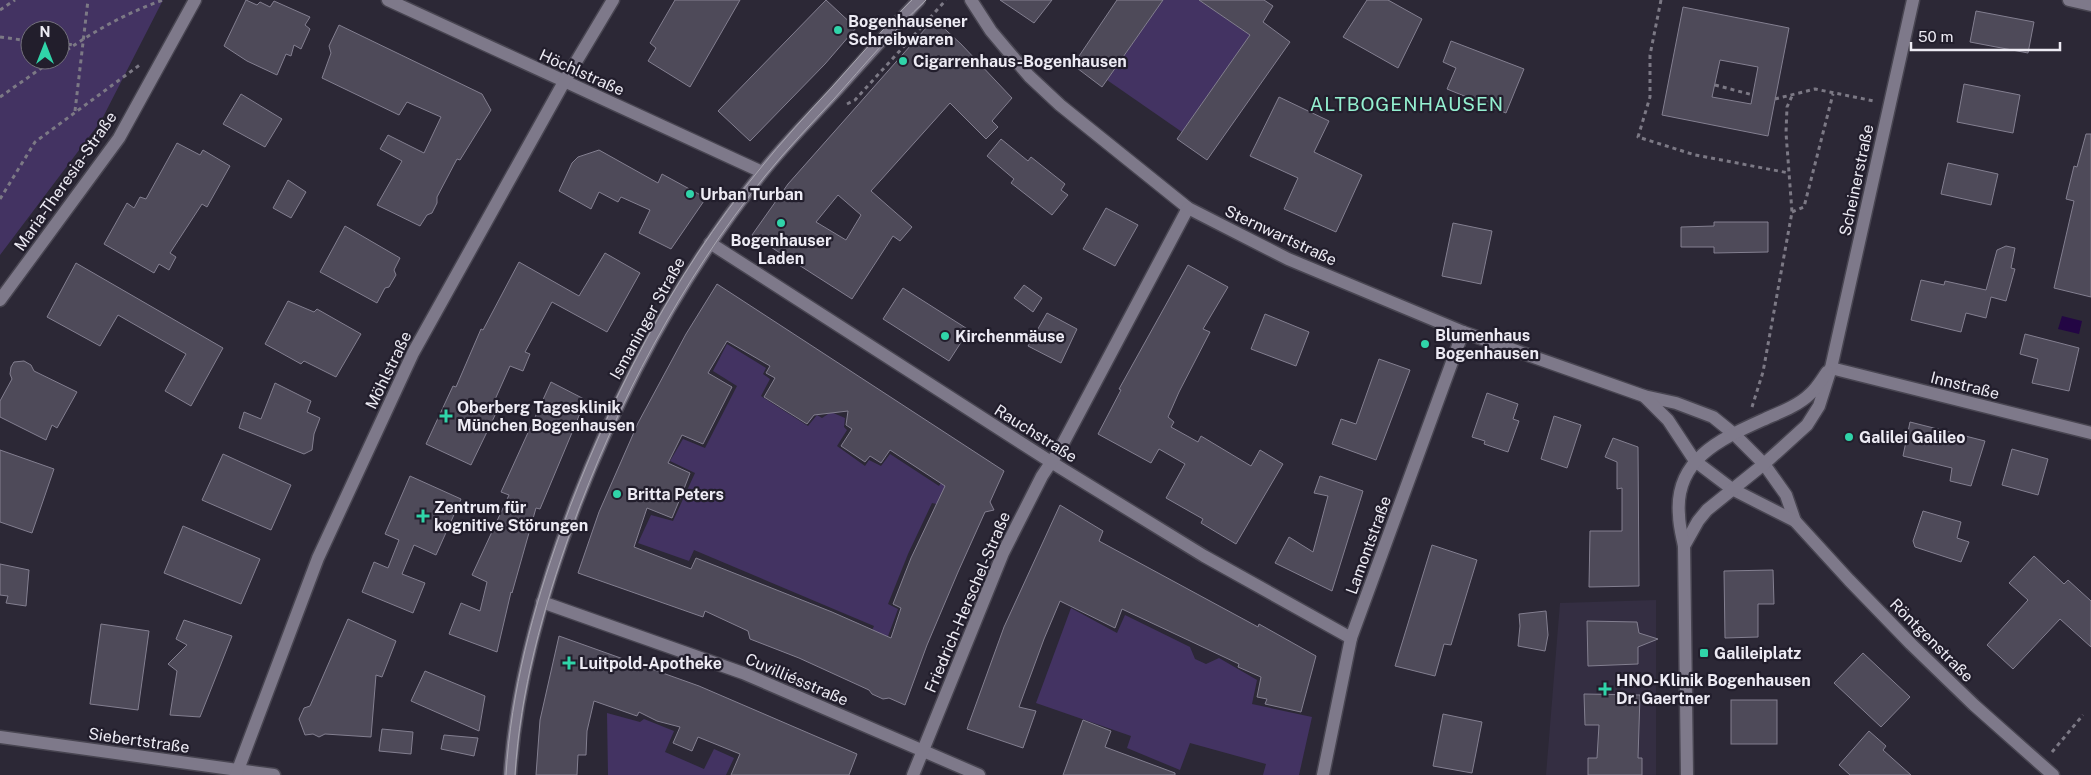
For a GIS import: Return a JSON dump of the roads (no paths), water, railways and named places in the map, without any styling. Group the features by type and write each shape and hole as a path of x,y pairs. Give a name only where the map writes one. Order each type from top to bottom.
{"street":[{"name":"Maria-Theresia-Straße","path":"0,300 119,138 195,0"},
{"name":"Höchlstraße","path":"388,0 762,172"},
{"name":"Möhlstraße","path":"236,773 318,558 413,353 564,82 613,0"},
{"name":"Ismaninger Straße","path":"510,775 519,700 542,602 570,518 612,417 652,337 710,243 762,172 919,0"},
{"name":"Sternwartstraße","path":"970,0 991,31 1029,76 1060,106 1188,208 1288,260 1463,332 1644,396 1676,403 1713,417 1734,434"},
{"name":"Scheinerstraße","path":"1831,368 1913,0"},
{"path":"2069,0 2091,5"},
{"name":"Friedrich-Herschel-Straße","path":"913,775 1003,553 1051,462 1060,450 1188,208"},
{"name":"Rauchstraße","path":"710,243 1051,462 1204,556 1351,638"},
{"name":"Lamontstraße","path":"1323,775 1351,638 1463,332"},
{"name":"Innstraße","path":"1831,368 2091,433"},
{"path":"1687,775 1684,546 1678,514 1681,488 1686,471 1714,445 1803,399 1810,394 1831,368"},
{"path":"1684,546 1698,520 1707,510 1764,464 1807,425 1819,406 1831,368"},
{"name":"Sternwartstraße","path":"1644,396 1668,420 1695,461"},
{"path":"1734,434 1764,464"},
{"path":"1695,461 1732,489"},
{"name":"Röntgenstraße","path":"1764,464 1786,495 1795,520"},
{"name":"Röntgenstraße","path":"1732,489 1795,520 1849,580 1912,644 1974,705 2053,775"},
{"name":"Cuvilliésstraße","path":"542,602 743,672 980,775"},
{"name":"Siebertstraße","path":"0,737 236,773 274,775"}],"tram line":[{"path":"506,775 518,681 541,590 579,483 621,388 645,342 698,253 727,211 759,170 795,127 912,0"},
{"path":"515,775 522,712 528,681 534,651 551,590 589,483 630,390 653,345 705,258 765,176 879,48 926,0"}],"place":[{"name":"Bogenhausener Schreibwaren","path":"838,30"},
{"name":"Cigarrenhaus-Bogenhausen","path":"903,61"},
{"name":"Urban Turban","path":"690,194"},
{"name":"Bogenhauser Laden","path":"781,223"},
{"name":"Kirchenmäuse","path":"945,336"},
{"name":"Blumenhaus Bogenhausen","path":"1425,344"},
{"name":"Oberberg Tagesklinik München Bogenhausen","path":"446,416"},
{"name":"Galilei Galileo","path":"1849,437"},
{"name":"Britta Peters","path":"617,494"},
{"name":"Zentrum für kognitive Störungen","path":"423,516"},
{"name":"Galileiplatz","path":"1704,653"},
{"name":"Luitpold-Apotheke","path":"569,663"},
{"name":"HNO-Klinik Bogenhausen Dr. Gaertner","path":"1605,689"}],"district":[{"name":"ALTBOGENHAUSEN","path":"1407,104"}]}
